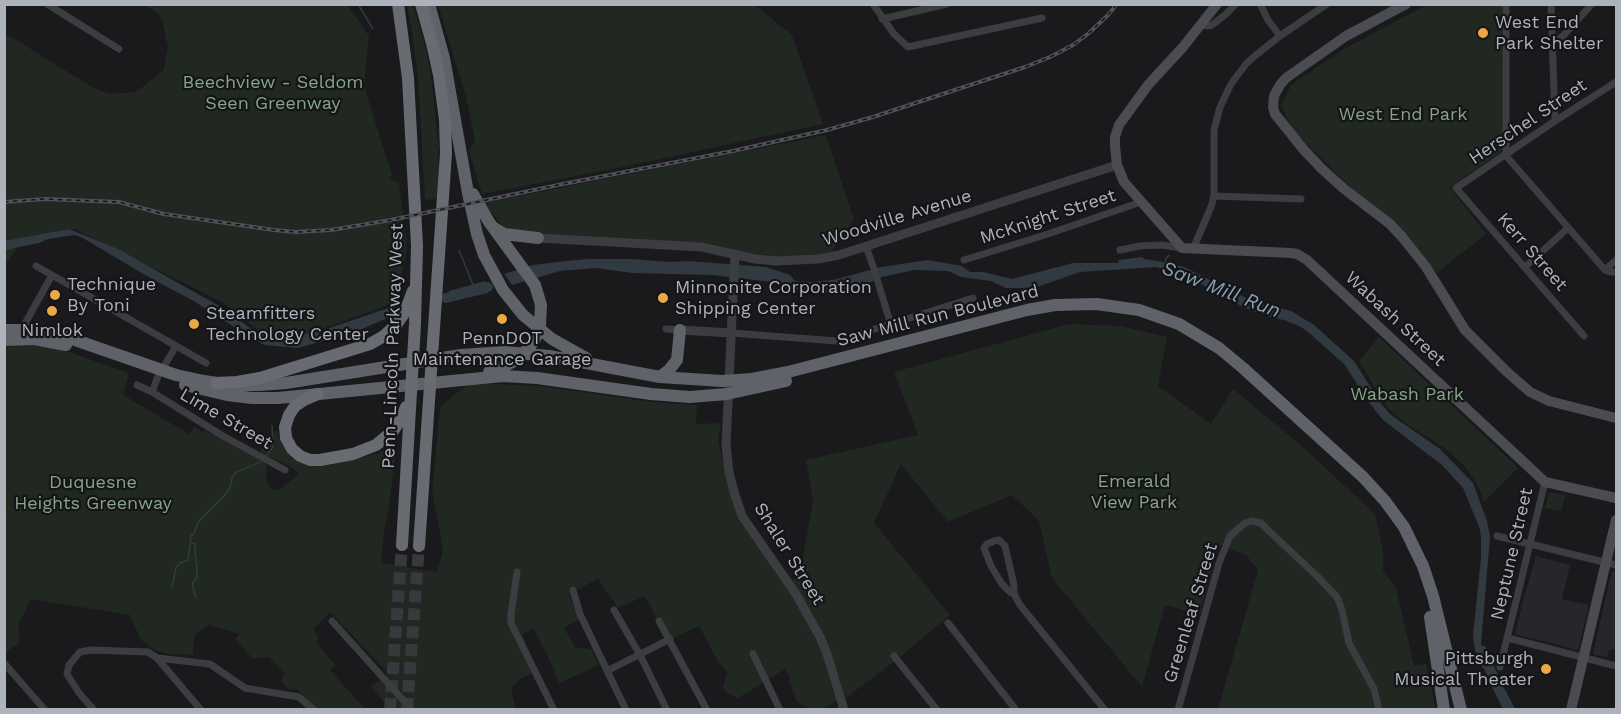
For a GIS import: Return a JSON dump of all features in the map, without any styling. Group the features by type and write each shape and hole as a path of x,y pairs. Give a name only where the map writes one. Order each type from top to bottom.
{"highway":[{"name":"Penn-Lincoln Parkway West","path":"396,4 403,34 408,78 416,210 417,275 402,545"},
{"name":"Penn-Lincoln Parkway West","path":"419,546 446,153 445,120 439,75 421,4"},
{"path":"429,4 444,58 462,165 474,222 484,255 508,297 532,323 552,339 574,352 607,367"},
{"path":"462,165 476,201 538,291 541,305 538,331 526,352 496,370 471,378"},
{"path":"489,222 504,234 538,238"},
{"path":"523,268 524,249 529,242 538,238"},
{"path":"216,384 260,378 370,344 390,331 400,319 412,296 417,275"},
{"name":"Saw Mill Run Boulevard","path":"6,337 46,340 160,373 216,384 245,386 273,384 476,354 519,353 549,356 660,377 740,381 778,374 1027,310 1055,305 1082,303 1111,305 1146,312 1179,324 1206,339 1243,368 1363,477 1395,514 1418,553 1429,581 1461,710"},
{"name":"Saw Mill Run Boulevard","path":"22,329 65,336 201,389 240,397 278,398 471,378 519,376 665,396 715,396 754,389 1042,315 1089,311 1137,318 1176,331 1215,354 1369,494 1389,518 1411,556 1421,583 1453,710"},
{"path":"6,337 22,329"},
{"path":"660,377 673,366 678,356 680,330"},
{"path":"678,356 687,371 705,381"},
{"path":"318,394 295,406 285,427 286,438 292,449 305,458 315,460 361,452 382,441 401,419 411,391"},
{"path":"1430,617 1444,710"}],"main road":[{"path":"1188,249 1124,182 1117,165 1115,137 1119,125 1148,85 1217,4"},
{"path":"1406,4 1346,36 1286,78 1274,96 1275,114 1323,170 1404,238 1426,267 1466,330 1506,371 1530,392 1549,401 1617,417"},
{"name":"Wabash Street","path":"1188,249 1291,253 1307,260 1545,482"},
{"path":"1545,482 1617,498"},
{"path":"1571,710 1583,658 1612,564 1617,520"}],"street":[{"path":"47,4 119,49"},
{"path":"873,4 894,34 908,47 1042,18"},
{"path":"882,19 947,4"},
{"path":"1202,24 1212,25 1236,4"},
{"path":"1260,4 1280,36"},
{"path":"1188,249 1211,207 1214,196 1214,130 1220,107 1231,84 1246,64 1280,36 1327,4"},
{"path":"1506,4 1506,154 1605,270 1617,272"},
{"path":"1551,4 1555,121"},
{"path":"1551,43 1563,36 1592,4"},
{"name":"Herschel Street","path":"1456,188 1617,81"},
{"name":"Woodville Avenue","path":"538,238 693,246 710,248 735,258 797,261 829,257 1117,165"},
{"name":"Kerr Street","path":"1456,188 1584,336"},
{"path":"1214,196 1301,200"},
{"name":"McKnight Street","path":"964,260 1141,202"},
{"path":"1525,267 1568,228"},
{"name":"Wabash Street","path":"1119,250 1162,245 1188,249"},
{"path":"866,246 891,325"},
{"name":"Shaler Street","path":"735,258 726,445 734,492 742,516 810,618 827,654 844,710"},
{"path":"1605,270 1617,260"},
{"path":"36,266 206,363"},
{"path":"22,329 52,275"},
{"path":"666,329 837,341 973,298"},
{"name":"Lime Street","path":"152,392 176,346"},
{"name":"Lime Street","path":"137,385 285,470"},
{"name":"Neptune Street","path":"1500,667 1545,482"},
{"name":"Greenleaf Street","path":"1178,710 1220,563 1230,536 1245,523 1252,521 1261,523 1336,597 1342,610 1349,643 1374,689 1377,708"},
{"path":"1497,536 1612,564"},
{"path":"1014,594 1002,584 992,566 984,548 987,544 999,540 1005,546 1014,594 1020,605 1105,710"},
{"path":"517,572 511,623 554,710"},
{"path":"573,590 580,614 626,710"},
{"path":"614,610 667,710"},
{"path":"332,621 412,710"},
{"path":"659,621 707,710"},
{"path":"948,623 1016,710"},
{"path":"1508,638 1617,666"},
{"path":"607,671 670,639"},
{"path":"94,710 69,679 68,674 69,665 80,652 91,650 148,652 157,658 201,710"},
{"path":"753,654 780,710"},
{"path":"894,656 937,710"},
{"path":"157,658 210,663 245,688 300,698 314,709"},
{"path":"4,663 45,710"}],"shaded area":[{"path":"1536,556 1570,565 1562,599 1589,605 1578,650 1515,634"},
{"path":"1612,571 1616,572 1616,646 1614,650 1609,650 1607,657 1593,653"}],"green space":[{"name":"Beechview - Seldom Seen Greenway","path":"145,5 347,5 369,36 364,86 392,175 388,178 399,183 407,248 396,302 290,341 259,331 222,302 75,229 56,231 17,248 5,265 5,33 92,87 109,94 136,92 163,71 168,47 159,14"},
{"path":"407,5 413,5 425,45 438,142 439,198 425,200 418,78"},
{"path":"438,5 755,5 792,35 823,124 618,168 482,194 469,150 475,140 466,97"},
{"name":"West End Park","path":"1426,5 1502,5 1503,146 1500,153 1450,188 1486,234 1437,273 1406,237 1343,180 1293,130 1281,106 1291,85 1344,49"},
{"path":"826,135 854,219 832,251 810,257 764,258 707,243 533,235 504,228 484,203"},
{"name":"Emerald View Park","path":"1069,324 1121,326 1167,337 1158,386 1211,424 1233,389 1303,447 1375,514 1383,551 1383,571 1396,588 1414,666 1426,664 1436,709 1218,709 1258,570 1246,555 1230,549 1228,544 1218,546 1200,614 1165,605 1142,687 1052,578 1039,521 1012,495 948,522 901,464 874,523 950,615 895,661 844,697 832,656 814,617 791,582 800,573 813,501 806,460 918,435 894,372"},
{"name":"Wabash Park","path":"1379,337 1518,468 1484,502 1479,488 1466,467 1444,448 1404,422 1387,407 1359,361"},
{"name":"Duquesne Heights Greenway","path":"20,344 60,349 129,373 123,395 189,434 194,426 203,432 205,430 267,464 266,480 272,490 281,489 299,474 288,465 262,454 260,450 276,430 291,458 313,466 377,454 393,444 395,458 381,563 437,572 443,550 432,491 440,407 460,390 473,383 540,386 651,402 697,405 696,424 721,423 718,440 723,462 761,550 797,603 821,648 836,701 822,710 810,709 797,702 785,669 738,698 726,692 723,688 727,672 717,660 699,626 668,640 645,596 618,608 598,579 569,594 580,619 564,628 575,647 591,649 599,665 559,683 533,628 522,634 537,671 522,678 511,688 516,709 390,709 371,687 389,674 330,612 313,629 319,638 316,642 336,666 331,671 365,709 317,709 297,689 289,690 281,681 285,673 269,657 253,659 235,639 240,634 208,625 194,635 193,655 168,654 155,650 141,640 130,615 31,599 18,625 20,642 5,653 5,348"},
{"path":"1549,492 1565,495 1561,511 1545,508"}],"water":[{"path":"69,229 118,249 221,307 253,330 281,339 324,330 400,304 392,316 357,331 298,348 264,345 192,300 81,237 74,235 48,239 5,250 5,241"},
{"path":"1142,257 1184,267 1250,300 1291,311 1314,325 1354,361 1391,415 1440,449 1473,483 1487,521 1490,537 1481,645 1486,647 1515,709 1503,709 1475,650 1473,636 1481,538 1480,529 1463,488 1442,465 1383,420 1345,365 1307,331 1284,320 1245,308 1184,275 1156,267 1080,272 1037,287 1006,288 991,281 961,277 948,271 914,270 882,277 836,293 811,292 790,288 780,283 712,275 632,273 596,268 560,271 512,285 504,274 533,265 566,261 631,259 766,267 790,275 795,281 810,282 833,280 881,267 928,260 962,266 970,272 983,272 1012,279 1073,263 1118,263 1119,260"},
{"path":"485,281 488,293 449,302 449,291"}],"waterway":[{"path":"358,4 373,29"},
{"path":"459,250 473,285"},
{"path":"1167,264 1165,260 1169,255"},
{"name":"Saw Mill Run","path":"446,298 488,287"},
{"path":"266,456 273,447 272,426"},
{"path":"173,582 176,568 180,563 188,560 191,536 199,521 224,496 230,488 235,473 260,462"},
{"path":"4,514 6,520"},
{"path":"191,543 195,544 197,566 197,578 193,582 193,587"},
{"path":"172,587 173,583"},
{"path":"193,588 196,598"}],"tunnel":[{"path":"390,710 402,545"},
{"path":"407,710 419,546"}],"railway":[{"path":"4,202 45,199 119,202 164,214 296,232 331,230 391,220 733,151 873,117 1050,57 1073,45 1089,33 1117,4"}],"place":[{"name":"West End Park Shelter","path":"1483,33"},
{"name":"Technique By Toni","path":"55,295"},
{"name":"Minnonite Corporation Shipping Center","path":"663,298"},
{"name":"Nimlok","path":"52,311"},
{"name":"PennDOT Maintenance Garage","path":"502,319"},
{"name":"Steamfitters Technology Center","path":"194,324"},
{"name":"Pittsburgh Musical Theater","path":"1546,669"}]}
